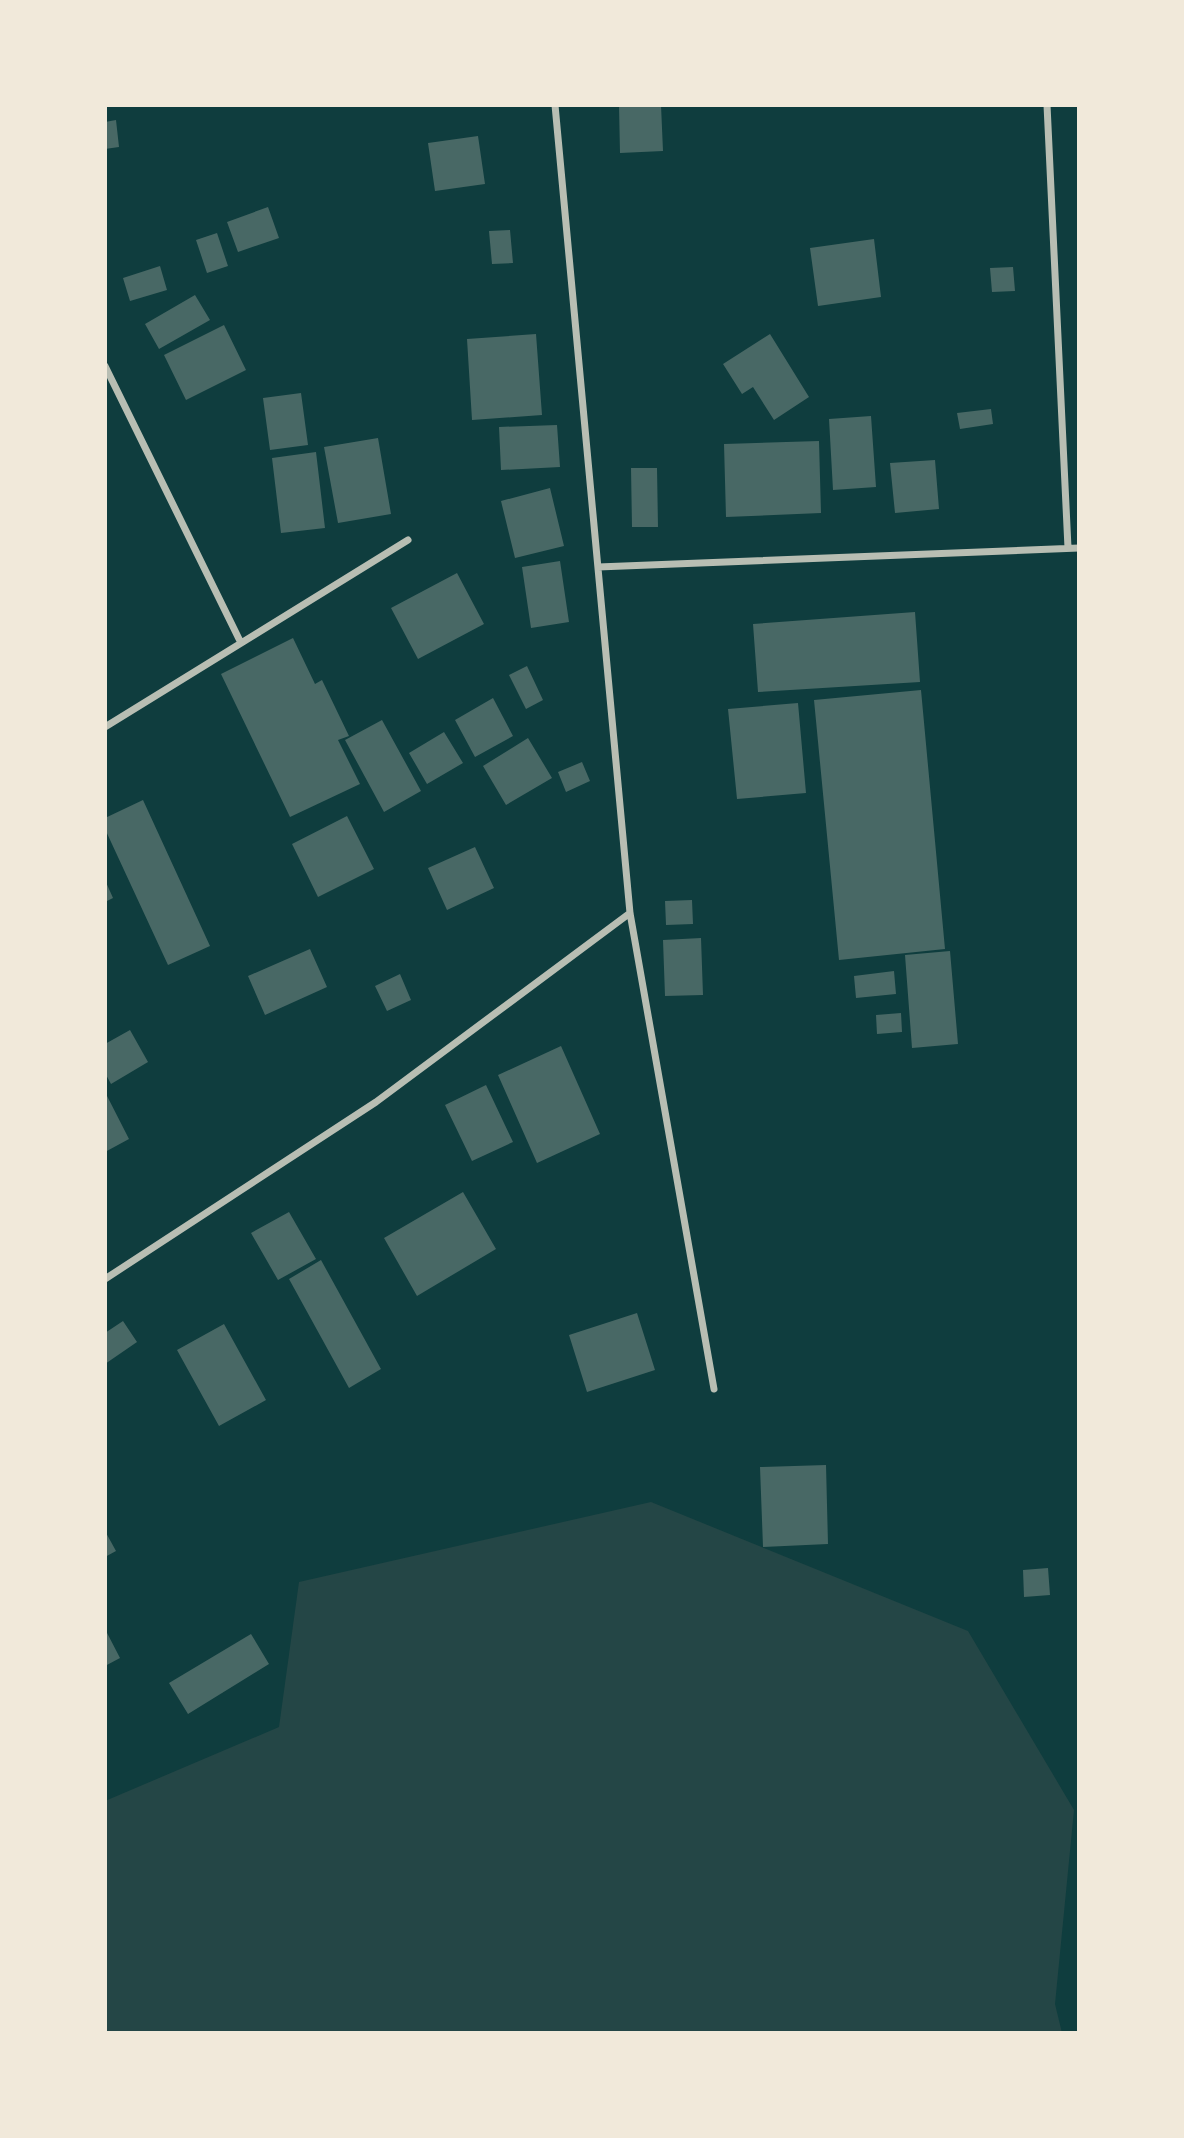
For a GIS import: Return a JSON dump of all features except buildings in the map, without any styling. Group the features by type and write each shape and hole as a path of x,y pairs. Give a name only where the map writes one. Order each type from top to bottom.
{"street":[{"path":"555,105 630,913 714,1389"},
{"path":"1047,105 1068,548"},
{"path":"105,366 241,643"},
{"path":"105,727 408,540"},
{"path":"598,567 1079,548"},
{"path":"105,1279 376,1102 630,913"}],"shaded area":[{"path":"651,1502 968,1631 1074,1810 1055,2004 1062,2033 105,2033 105,1801 279,1727 299,1582"}]}
